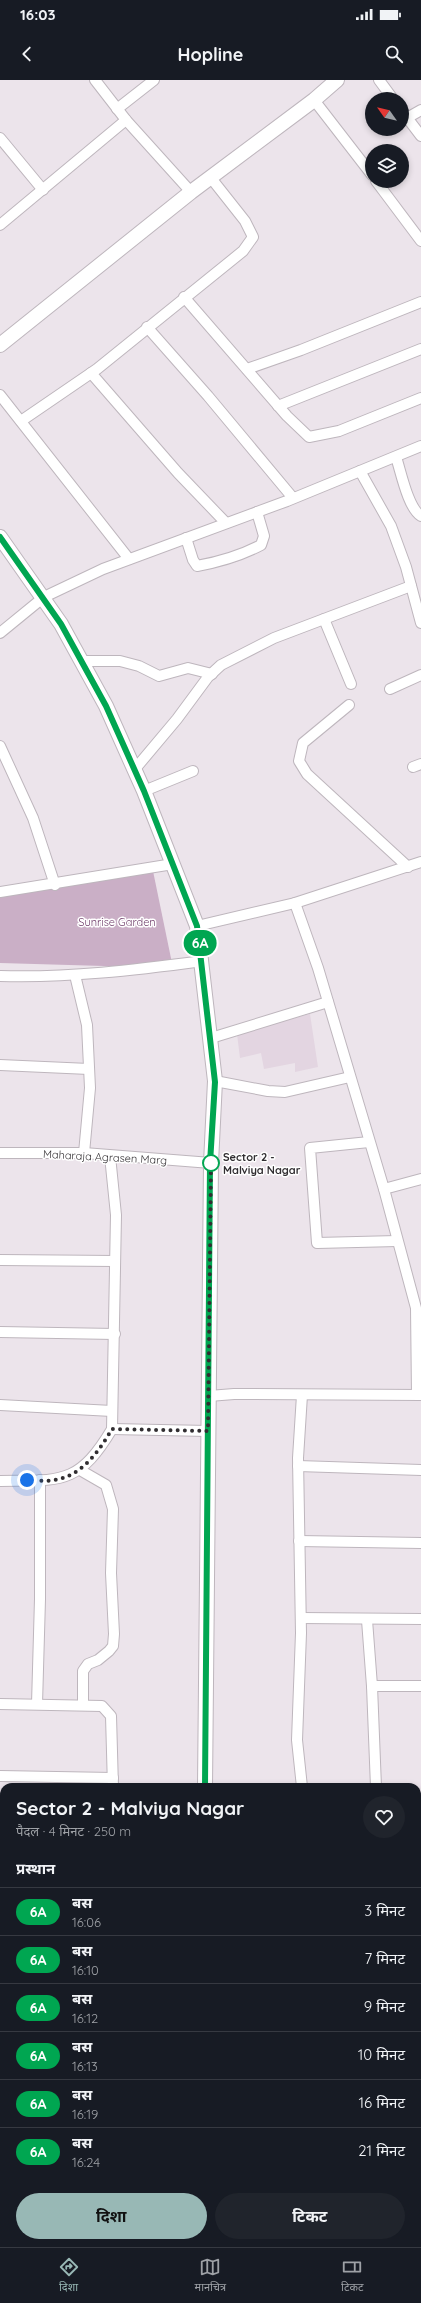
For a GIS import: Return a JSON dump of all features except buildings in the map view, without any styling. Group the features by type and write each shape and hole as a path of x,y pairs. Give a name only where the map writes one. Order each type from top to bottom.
{"street":[{"path":"95,80 126,120 191,192"},
{"path":"117,109 154,80"},
{"path":"0,345 191,192 314,100 337,80"},
{"path":"379,80 388,92"},
{"path":"314,100 365,166"},
{"path":"409,113 421,110"},
{"path":"0,225 126,120"},
{"path":"409,120 421,136"},
{"path":"0,138 43,190"},
{"path":"22,421 91,373 243,251 253,237 245,221 211,178"},
{"path":"381,188 421,241"},
{"path":"184,297 278,406 309,437 339,432 421,398"},
{"path":"247,369 300,350 421,302"},
{"path":"147,327 237,430 293,498"},
{"path":"278,406 421,349"},
{"path":"91,373 178,473 226,523"},
{"path":"0,395 22,421 129,559"},
{"path":"0,633 44,597 103,568 257,512 421,446"},
{"path":"396,457 411,504 415,513 421,516"},
{"path":"360,471 391,526 411,586 421,623"},
{"path":"186,538 193,560 197,566 218,562 261,545 264,536 257,512"},
{"path":"0,537 44,597 82,661 106,706 135,769 197,926 203,961 215,1082 210,1163 205,1783"},
{"path":"135,769 212,674 221,665 274,638 411,586"},
{"path":"324,619 351,684"},
{"path":"82,661 120,661 139,666 159,676 188,668 212,674"},
{"path":"390,689 421,675"},
{"path":"349,705 303,743 299,761 307,774 408,867"},
{"path":"0,746 33,818 55,885"},
{"path":"144,791 193,771"},
{"path":"197,926 295,903 421,862"},
{"path":"0,892 55,885 173,864"},
{"path":"209,1396 234,1394 419,1395 418,1308 397,1241 384,1190 328,1002 295,903"},
{"path":"0,976 40,977 113,973 203,961"},
{"path":"75,975 87,1025 90,1088 84,1153"},
{"path":"211,1038 328,1002"},
{"path":"0,1065 89,1069"},
{"path":"215,1082 268,1091 285,1092 350,1077"},
{"path":"369,1142 310,1148 317,1243 397,1241"},
{"name":"Maharaja Agrasen Marg","path":"0,1152 84,1153 210,1163"},
{"path":"0,1481 56,1480 80,1470 100,1449 112,1429 115,1334 116,1215 110,1156"},
{"path":"384,1190 421,1179"},
{"path":"0,1260 115,1261"},
{"path":"0,1332 115,1334"},
{"path":"302,1395 298,1466 300,1618 297,1740 302,1783"},
{"path":"0,1405 112,1411"},
{"path":"112,1429 208,1431"},
{"path":"298,1466 421,1470"},
{"path":"80,1470 106,1486 114,1508 111,1573 114,1634 113,1646 98,1660 88,1664 84,1670 83,1705"},
{"path":"37,1704 40,1599 40,1480"},
{"path":"299,1541 421,1543"},
{"path":"300,1618 367,1620 421,1619"},
{"path":"367,1620 372,1686 376,1783"},
{"path":"372,1686 421,1686"},
{"path":"0,1704 102,1706 111,1716 113,1782 0,1776"}],"shaded area":[{"path":"310,1014 318,1067 295,1072 295,1063 264,1069 261,1053 240,1058 237,1034"}],"green space":[{"name":"Sunrise Garden","path":"153,871 173,968 0,963 0,892"}],"bus line":[{"name":"6A","path":"0,537 44,597 61,624 106,706 144,791 197,926 203,961 215,1082 210,1163 211,1216 205,1783"}],"place":[{"name":"Sector 2 - Malviya Nagar","path":"211,1163"}],"route":[{"path":"27,1480 56,1480 80,1470 100,1449 112,1429 208,1431 211,1163"}]}
